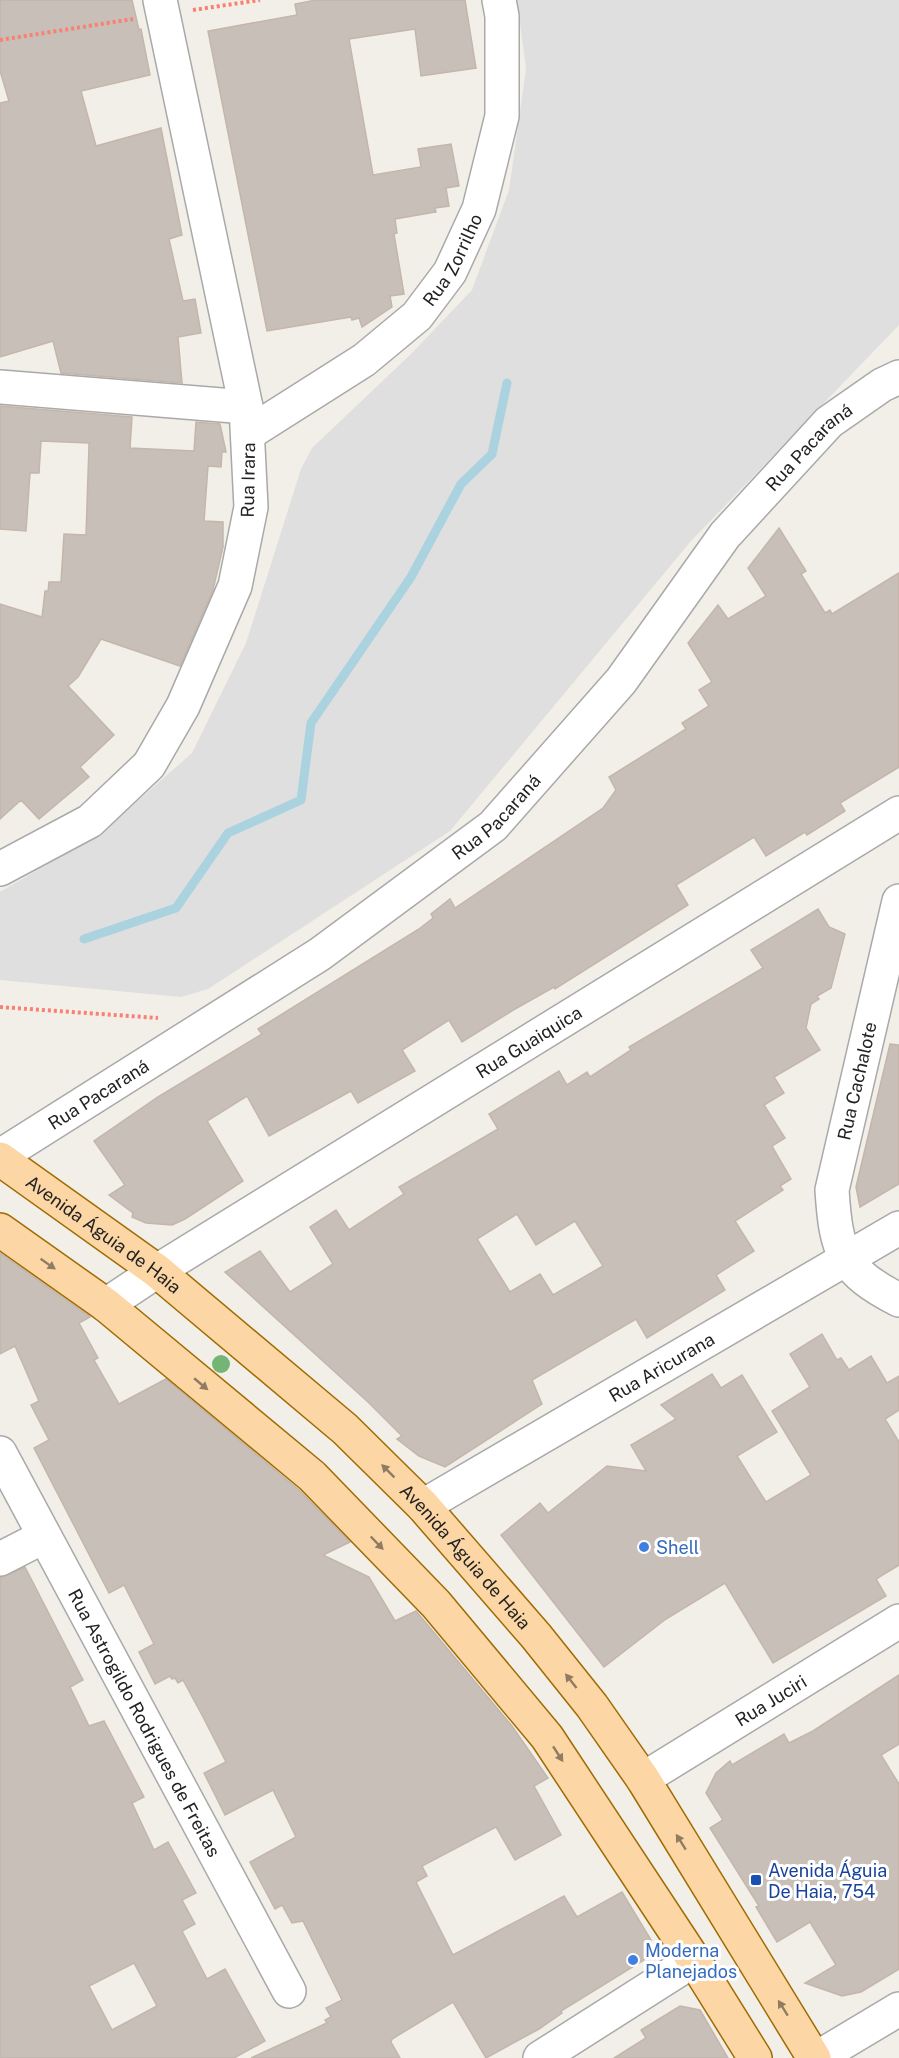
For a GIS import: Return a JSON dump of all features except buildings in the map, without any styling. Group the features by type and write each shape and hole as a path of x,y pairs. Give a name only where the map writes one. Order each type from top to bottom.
{"main road":[{"name":"Avenida Águia de Haia","path":"0,1158 157,1271 345,1429 423,1506 536,1636 592,1707 643,1779 816,2058"},
{"path":"0,1230 106,1305 312,1476 436,1604 547,1737 694,1960 755,2058"}],"street":[{"name":"Rua Zorrilho","path":"247,420 364,360 417,316 450,272 479,209 502,116 502,15 499,0"},
{"name":"Rua Irara","path":"0,869 90,821 149,765 183,706 235,586 251,507 247,420 162,7"},
{"name":"Rua Pacaraná","path":"0,1158 320,954 493,826 621,681 725,535 829,422 882,385 899,377"},
{"path":"0,387 247,420"},
{"name":"Rua Guaiquica","path":"106,1305 157,1271 899,813"},
{"name":"Rua Cachalote","path":"846,1260 834,1229 832,1190 899,901"},
{"name":"Rua Aricurana","path":"423,1506 899,1228"},
{"path":"846,1260 869,1285 899,1300"},
{"name":"Rua Astrogildo Rodrigues de Freitas","path":"0,1453 43,1537 289,1991"},
{"path":"0,1559 43,1537"},
{"name":"Rua Juciri","path":"643,1779 899,1621"},
{"path":"540,2058 694,1960"},
{"path":"816,2058 899,2008"}],"path":[{"path":"0,40 162,7 260,0"},
{"path":"0,1007 165,1019"}],"shaded area":[{"path":"517,0 899,0 899,325 691,541 450,831 208,989 181,997 0,980 0,892 102,832 192,753 246,643 301,469 312,448 411,354 472,290 509,190 526,69"}],"waterway":[{"path":"84,939 176,908 228,833 301,800 311,723 411,577 461,484 492,454 507,383"}],"place":[{"name":"Shell","path":"644,1547"},
{"name":"Avenida Águia De Haia, 754","path":"756,1880"},
{"name":"Moderna Planejados","path":"633,1960"}]}
